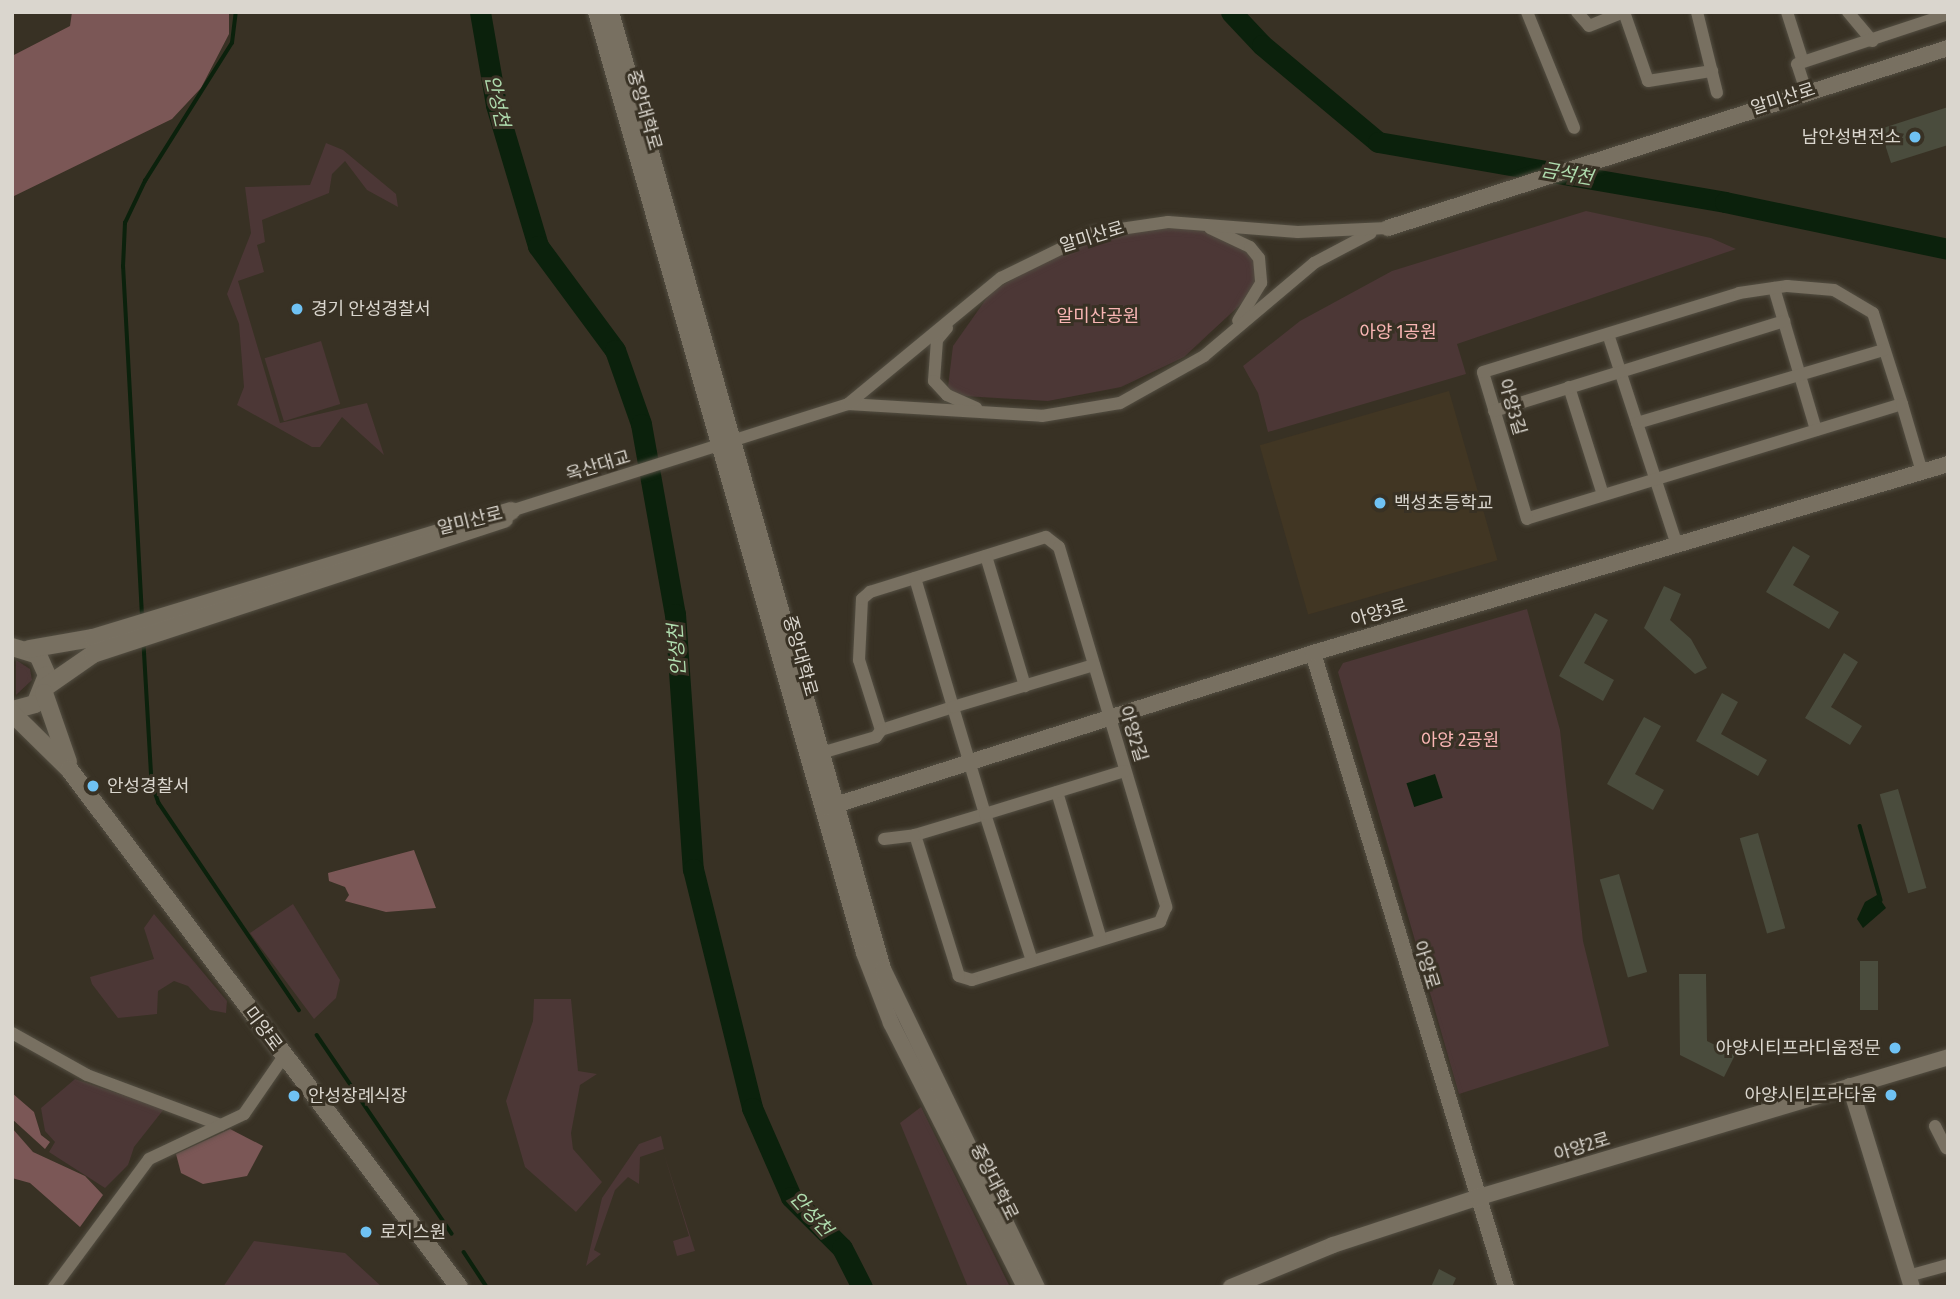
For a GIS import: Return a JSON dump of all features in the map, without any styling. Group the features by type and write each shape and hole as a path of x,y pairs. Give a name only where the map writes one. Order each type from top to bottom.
{"main road":[{"name":"알미산로","path":"18,646 93,638 511,511"},
{"name":"알미산로","path":"12,711 35,704 46,690 93,654 500,522 511,511"},
{"name":"미양로","path":"18,646 44,664 46,690 69,769"},
{"name":"미양로","path":"12,711 69,769 459,1287"}],"street":[{"name":"중앙대학로","path":"596,12 821,753 830,806 864,953 891,1023 1025,1287"},
{"name":"중앙대학로","path":"611,12 830,806 883,969 1037,1287"},
{"path":"1527,12 1574,128"},
{"path":"1577,12 1589,26 1624,12 1648,81 1712,71"},
{"path":"1697,12 1717,93"},
{"path":"1787,12 1806,91"},
{"path":"1848,12 1872,41"},
{"path":"1800,63 1948,14"},
{"name":"알미산로","path":"848,404 1021,415 1075,414 1120,403 1203,356 1314,263 1355,238 1490,192 1948,48"},
{"name":"알미산로","path":"695,454 848,404 979,296 1042,254 1093,233 1136,224 1196,223 1298,232 1388,228"},
{"path":"1196,223 1238,240 1259,258 1256,297 1230,333"},
{"path":"1774,288 1816,430"},
{"name":"아양3길","path":"1902,404 1527,519 1483,372 1739,293 1774,288 1834,290 1872,313 1902,404 1922,472"},
{"path":"979,296 937,340 934,381 967,407 1021,415"},
{"path":"1494,411 1784,321"},
{"path":"1608,334 1676,545"},
{"path":"1637,423 1884,350"},
{"path":"1569,387 1603,495"},
{"name":"옥산대교","path":"511,511 695,454"},
{"name":"아양3로","path":"830,806 1313,653 1948,464"},
{"name":"아양2길","path":"881,730 859,660 862,599 915,578 1046,537 1059,547 1166,907 1160,922 972,980 959,976 915,835"},
{"path":"986,556 1025,686"},
{"path":"915,578 1032,961"},
{"name":"아양로","path":"1313,653 1476,1198 1506,1287"},
{"path":"821,753 876,737 881,730 1094,665"},
{"path":"884,839 915,835 1125,771"},
{"path":"1057,792 1101,940"},
{"path":"12,1033 87,1074 221,1125"},
{"path":"54,1287 149,1160 244,1114 284,1056"},
{"name":"아양2로","path":"1231,1287 1333,1245 1476,1198 1948,1057"},
{"path":"1850,1086 1910,1282 1948,1265"},
{"path":"1935,1126 1947,1149"}],"shaded area":[{"path":"72,12 229,12 229,34 201,88 172,119 12,197 12,56 70,26"},
{"name":"백성초등학교","path":"1449,391 1498,560 1308,614 1260,445"},
{"path":"1435,774 1443,798 1414,807 1406,783"},
{"path":"414,850 436,908 386,912 345,901 349,895 345,887 329,881 328,873"},
{"path":"1877,895 1886,908 1863,928 1857,919 1865,902"},
{"path":"12,1093 34,1112 41,1135 50,1142 45,1149 12,1119"},
{"path":"12,1128 33,1152 85,1176 103,1195 80,1227 30,1183 12,1178"},
{"path":"230,1129 263,1146 247,1176 203,1184 181,1173 176,1154"}],"green space":[{"path":"326,143 343,150 396,194 398,207 367,190 345,161 332,174 329,193 262,220 265,242 257,245 264,272 238,281 280,423 367,403 384,455 342,417 320,447 312,447 237,405 244,387 239,324 227,294 251,233 245,187 310,185"},
{"name":"아양 1공원","path":"1586,211 1711,238 1736,249 1457,344 1466,374 1268,432 1258,393 1243,366 1300,321 1392,271"},
{"name":"알미산공원","path":"1228,228 1256,256 1256,290 1184,357 1121,387 1048,401 947,395 953,346 991,292 1064,249 1126,229"},
{"path":"321,341 340,404 284,421 265,358"},
{"name":"아양 2공원","path":"1527,609 1560,730 1583,941 1609,1046 1459,1094 1338,672 1343,663"},
{"path":"16,660 30,669 32,680 16,695"},
{"path":"293,904 340,980 336,998 314,1019 250,933"},
{"path":"154,914 227,1001 226,1013 210,1010 188,986 174,981 158,991 157,1014 118,1018 92,984 90,977 154,959 144,928"},
{"path":"534,999 571,999 578,1071 597,1074 580,1085 571,1133 573,1149 602,1182 576,1212 525,1167 506,1101 533,1021"},
{"path":"75,1079 164,1109 134,1147 128,1165 105,1188 49,1152 55,1142 45,1131 41,1108"},
{"path":"921,1107 1010,1287 968,1287 900,1123"},
{"path":"661,1136 664,1149 640,1157 639,1184 628,1177 615,1190 594,1250 601,1254 586,1266 602,1198 639,1144"},
{"path":"663,1151 695,1251 677,1256 673,1241 689,1236"},
{"path":"254,1241 345,1253 382,1287 223,1287"}],"building":[{"name":"남안성변전소","path":"1948,107 1948,145 1891,163 1880,129"},
{"path":"1793,546 1810,556 1793,585 1839,612 1829,629 1766,592"},
{"path":"1664,586 1681,594 1670,620 1691,639 1707,668 1695,674 1644,628"},
{"path":"1595,613 1608,620 1584,663 1614,680 1603,701 1559,676"},
{"path":"1844,653 1858,662 1831,707 1862,726 1850,745 1805,718"},
{"path":"1722,693 1738,702 1721,734 1767,760 1758,776 1696,741"},
{"path":"1644,717 1661,726 1635,774 1664,790 1653,810 1607,784"},
{"path":"1898,789 1926,888 1908,893 1880,794"},
{"path":"1758,833 1785,928 1767,933 1740,838"},
{"path":"1619,874 1647,972 1628,978 1600,880"},
{"path":"1860,961 1878,961 1878,1010 1860,1010"},
{"path":"1679,974 1706,974 1707,1041 1735,1055 1724,1077 1680,1055"},
{"path":"1439,1269 1456,1278 1452,1287 1431,1287"}],"waterway":[{"path":"142,616 123,267 125,223 145,181 232,43 236,12"},
{"name":"안성천","path":"480,12 496,105 538,246 615,350 641,424 675,614 693,869 752,1108 791,1197 842,1248 862,1287"},
{"name":"금석천","path":"1231,12 1262,45 1378,142 1725,202 1948,249"},
{"path":"144,644 152,783 159,803 299,1010"},
{"path":"1860,826 1881,900"},
{"path":"317,1035 452,1234"},
{"path":"464,1252 487,1287"}],"place":[{"name":"남안성변전소","path":"1915,137"},
{"name":"경기 안성경찰서","path":"297,309"},
{"name":"백성초등학교","path":"1380,503"},
{"name":"안성경찰서","path":"93,786"},
{"name":"아양시티프라디움정문","path":"1895,1048"},
{"name":"아양시티프라다움","path":"1891,1095"},
{"name":"안성장례식장","path":"294,1096"},
{"name":"로지스원","path":"366,1232"}]}
